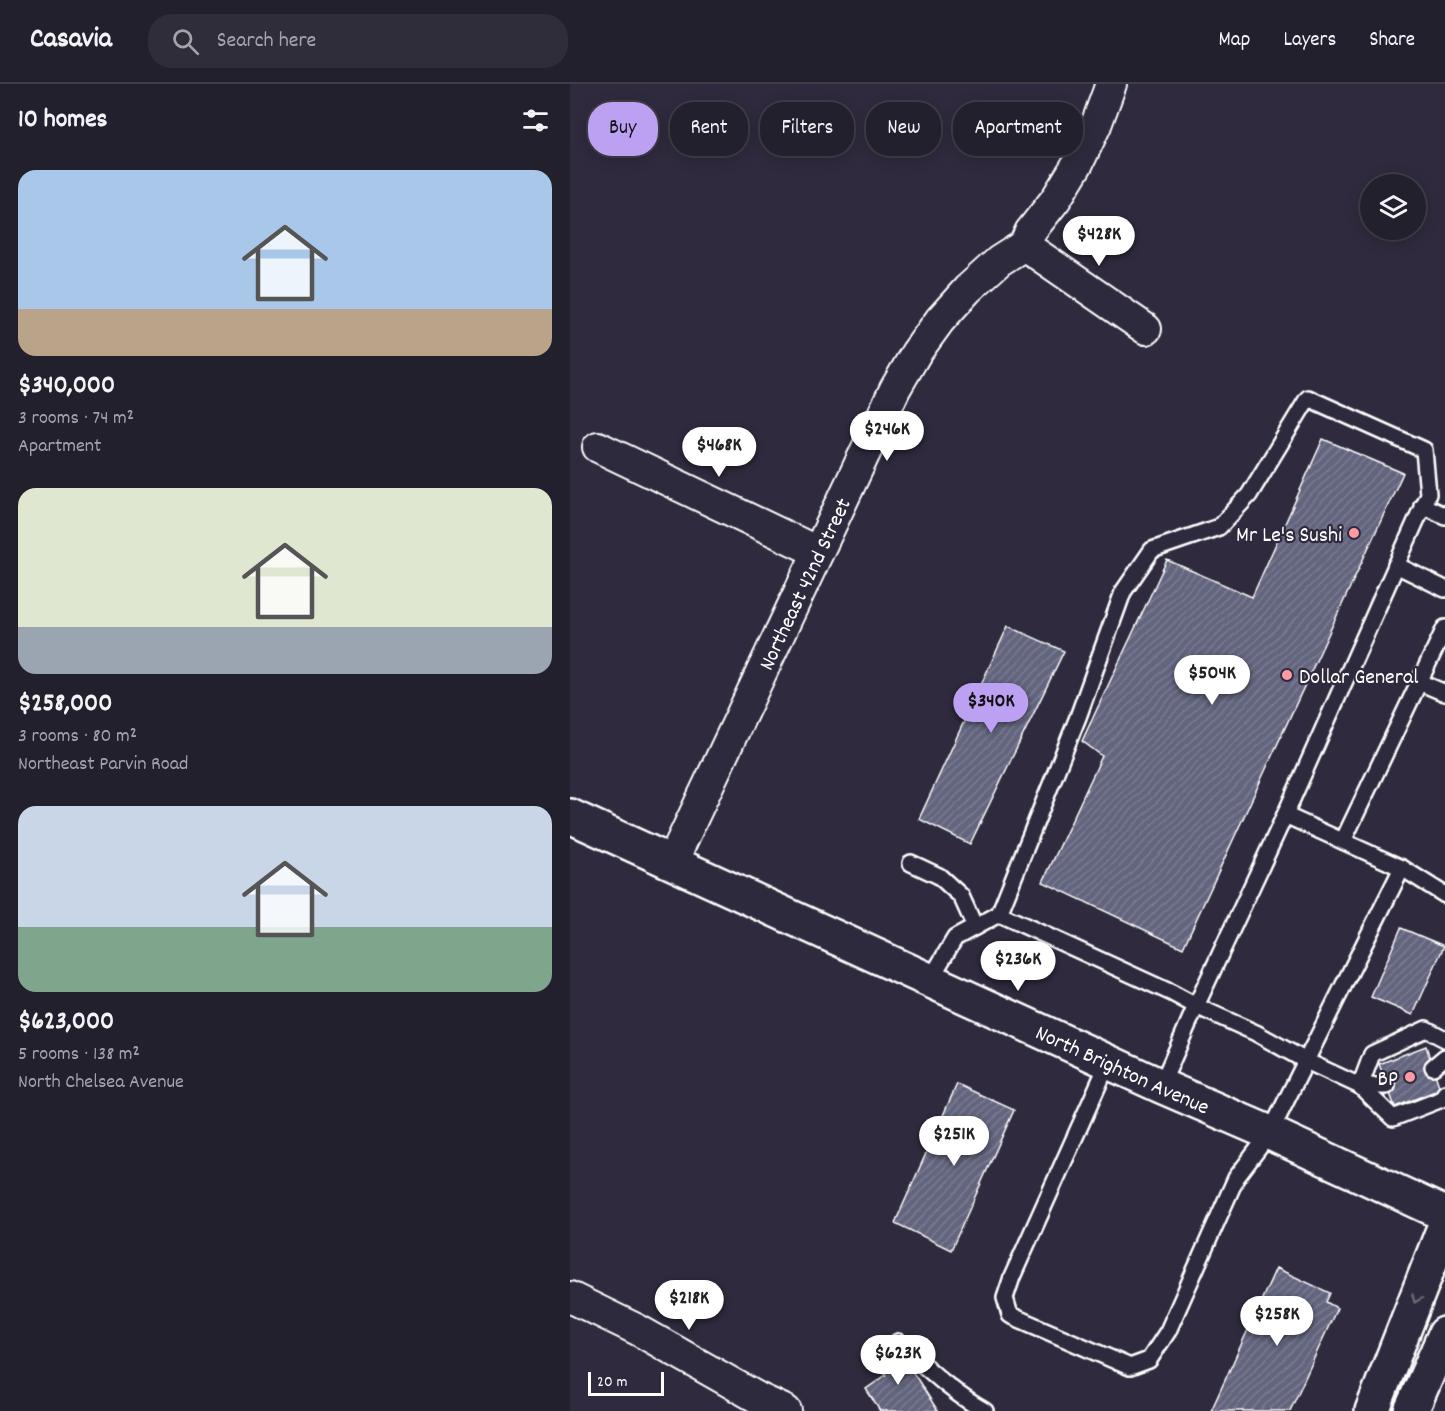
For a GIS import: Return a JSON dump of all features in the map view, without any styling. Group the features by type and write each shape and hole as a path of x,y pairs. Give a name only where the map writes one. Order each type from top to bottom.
{"main road":[{"name":"North Brighton Avenue","path":"570,816 1445,1214"},
{"path":"1372,1411 1445,1225"},
{"path":"1411,1411 1445,1334"}],"street":[{"name":"Northeast 42nd Street","path":"672,862 894,389 940,320 968,289 999,261 1024,245 1030,232 1056,199 1078,163 1096,125 1111,84"},
{"path":"1024,245 1146,329"},
{"path":"598,447 818,552"},
{"path":"570,1297 638,1330 758,1398 786,1411"}],"lane":[{"path":"930,980 955,938 999,914 1078,717 1123,592 1152,550 1219,527 1249,495 1308,398 1424,450 1428,494 1161,1086"},
{"path":"1422,506 1445,516"},
{"path":"1396,565 1445,589"},
{"path":"1343,841 1445,628"},
{"path":"1419,682 1445,693"},
{"path":"1285,815 1402,868 1445,895"},
{"path":"911,863 939,876 961,896 975,927"},
{"path":"1109,1061 1012,1277 1005,1298 1010,1315 1130,1367 1149,1360 1168,1331 1236,1178 1270,1133 1402,868"},
{"path":"999,914 1256,1033 1360,1086 1393,1118 1442,1099 1445,1093"},
{"path":"1360,1086 1372,1054 1426,1029 1445,1040"},
{"path":"1433,1067 1445,1057"},
{"path":"1360,1086 1387,1086"},
{"path":"898,1342 937,1377 985,1411"}],"building":[{"path":"1323,439 1403,473 1183,948 1043,882 1102,756 1082,741 1167,560 1252,597"},
{"path":"1008,626 1064,651 970,844 919,819"},
{"path":"1401,928 1444,946 1413,1015 1371,997"},
{"name":"BP","path":"1426,1046 1440,1089 1395,1107 1379,1064"},
{"path":"957,1084 1014,1110 951,1250 895,1223"},
{"path":"1276,1268 1330,1293 1326,1302 1337,1308 1290,1411 1211,1411"},
{"path":"892,1345 904,1365 907,1363 938,1411 880,1411 866,1389 886,1375 874,1356"}],"place":[{"name":"Mr Le's Sushi","path":"1354,533"},
{"name":"Dollar General","path":"1287,675"},
{"name":"BP","path":"1410,1077"}]}
